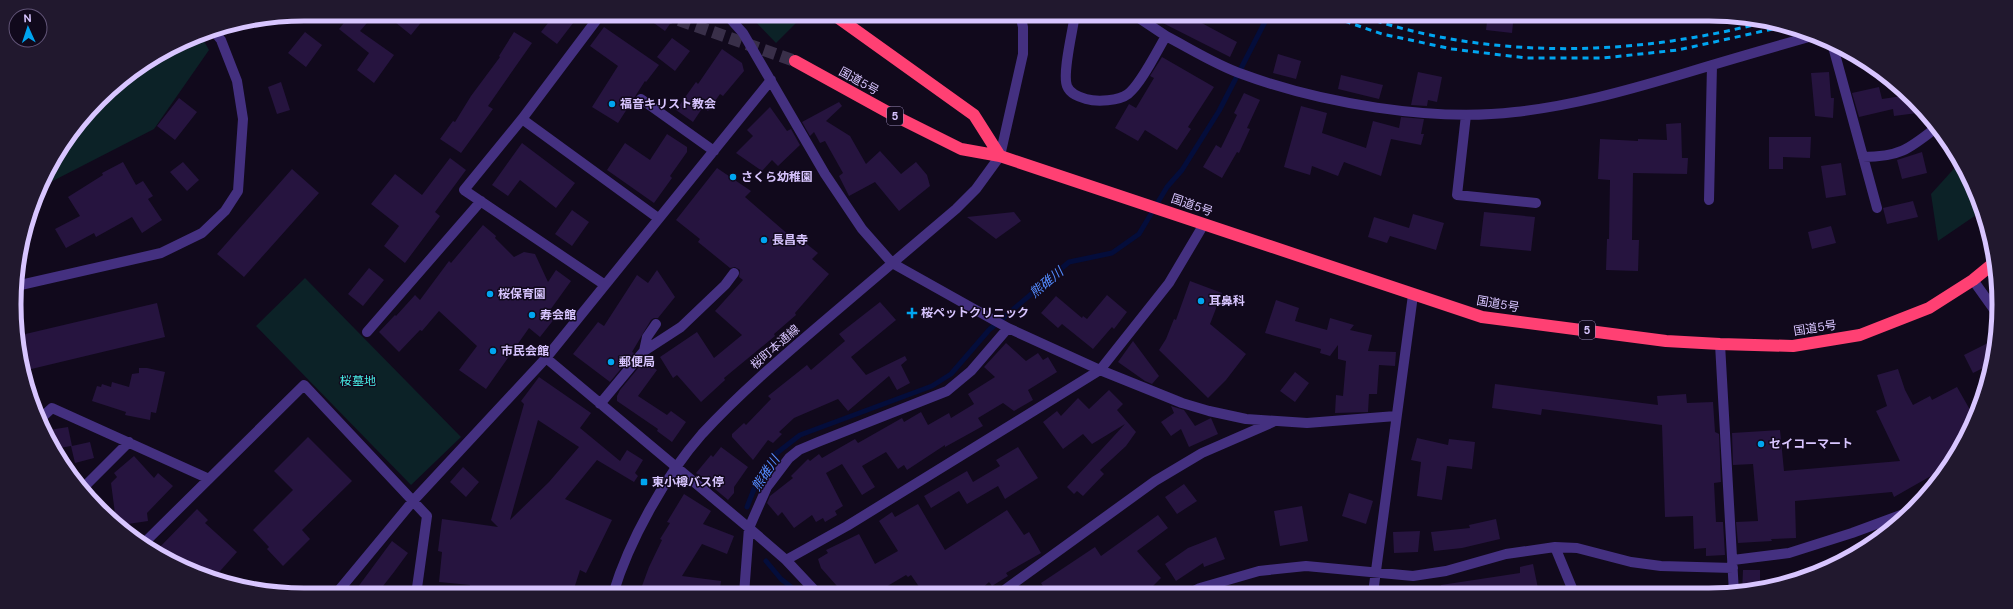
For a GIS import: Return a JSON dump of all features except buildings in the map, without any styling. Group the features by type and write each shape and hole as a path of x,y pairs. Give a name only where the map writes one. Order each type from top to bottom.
{"highway":[{"path":"843,21 974,115 1000,156"},
{"name":"国道5号","path":"795,61 893,115 961,148 1000,156 1482,317 1666,340 1720,344 1793,346 1860,335 1929,308 1973,280 1990,266"}],"street":[{"path":"596,21 522,119 464,190 605,285"},
{"path":"732,21 743,33 825,174 862,230 892,263 1008,328 1100,370 1182,403 1209,411 1246,419 1275,422 1307,423 1396,416"},
{"path":"1000,156 1023,54 1022,21"},
{"path":"1074,21 1065,75 1067,87 1078,97 1089,100 1103,100 1127,95 1134,88 1166,36"},
{"path":"1143,21 1166,36 1240,74 1296,92 1357,104 1420,112 1466,115 1514,113 1572,103 1626,90 1805,38"},
{"path":"22,285 161,253 202,233 226,211 238,191 243,119 237,81 221,40 217,35"},
{"path":"1834,50 1877,208"},
{"path":"1708,200 1712,65"},
{"path":"341,588 413,501 546,358 771,80"},
{"path":"641,99 714,151"},
{"path":"1466,115 1457,195 1536,203"},
{"path":"522,119 658,218"},
{"path":"1863,157 1886,157 1912,147 1932,131"},
{"name":"桜町本通線","path":"615,588 630,548 657,500 677,468 701,436 750,386 956,209 976,189 1000,156"},
{"path":"367,332 481,201"},
{"path":"786,560 847,526 1100,370 1169,283 1204,224"},
{"path":"600,404 644,351 681,327 734,274"},
{"path":"1973,280 1992,306"},
{"path":"1373,588 1413,295"},
{"path":"644,351 647,337 656,324"},
{"path":"744,588 749,528 767,487 789,458 799,450 947,391 960,382 971,371 1008,328"},
{"path":"1720,344 1734,587"},
{"path":"546,358 749,528 786,560 812,588"},
{"path":"147,540 207,478 304,385 427,516 417,588"},
{"path":"44,415 52,408 207,478"},
{"path":"1006,588 1154,481 1202,453 1275,422"},
{"path":"86,485 129,442"},
{"path":"1200,588 1260,571 1306,566 1413,576 1446,571 1506,554 1555,547 1577,548 1631,562 1661,566 1733,564 1789,553 1852,533 1897,517"},
{"path":"1555,547 1572,588"}],"green space":[{"path":"755,21 798,21 776,43"},
{"path":"203,40 209,50 154,129 48,183 59,163 80,132 91,118 118,91 163,59 179,50"},
{"path":"1956,166 1963,179 1977,214 1938,241 1931,194"},
{"name":"桜墓地","path":"305,278 461,437 411,485 256,326"}],"waterway":[{"name":"熊碓川","path":"747,507 756,484 773,456 800,435 932,386 951,374 989,330 1069,262 1112,253 1139,234 1167,187 1182,170 1219,111 1265,21"},
{"name":"熊碓川","path":"766,561 781,579 792,588"}],"tunnel":[{"path":"682,21 795,61"}],"railway":[{"path":"1344,21 1382,34 1452,49 1526,58 1603,58 1678,50 1774,29"},
{"path":"1378,21 1405,29 1457,40 1509,46 1561,49 1614,47 1666,42 1718,33 1754,24"}],"place":[{"name":"福音キリスト教会","path":"612,104"},
{"name":"さくら幼稚園","path":"733,177"},
{"name":"長昌寺","path":"764,240"},
{"name":"桜保育園","path":"490,294"},
{"name":"耳鼻科","path":"1201,301"},
{"name":"桜ペットクリニック","path":"912,313"},
{"name":"寿会館","path":"532,315"},
{"name":"市民会館","path":"493,351"},
{"name":"郵便局","path":"611,362"},
{"name":"セイコーマート","path":"1761,444"},
{"name":"東小樽バス停","path":"644,482"}]}
